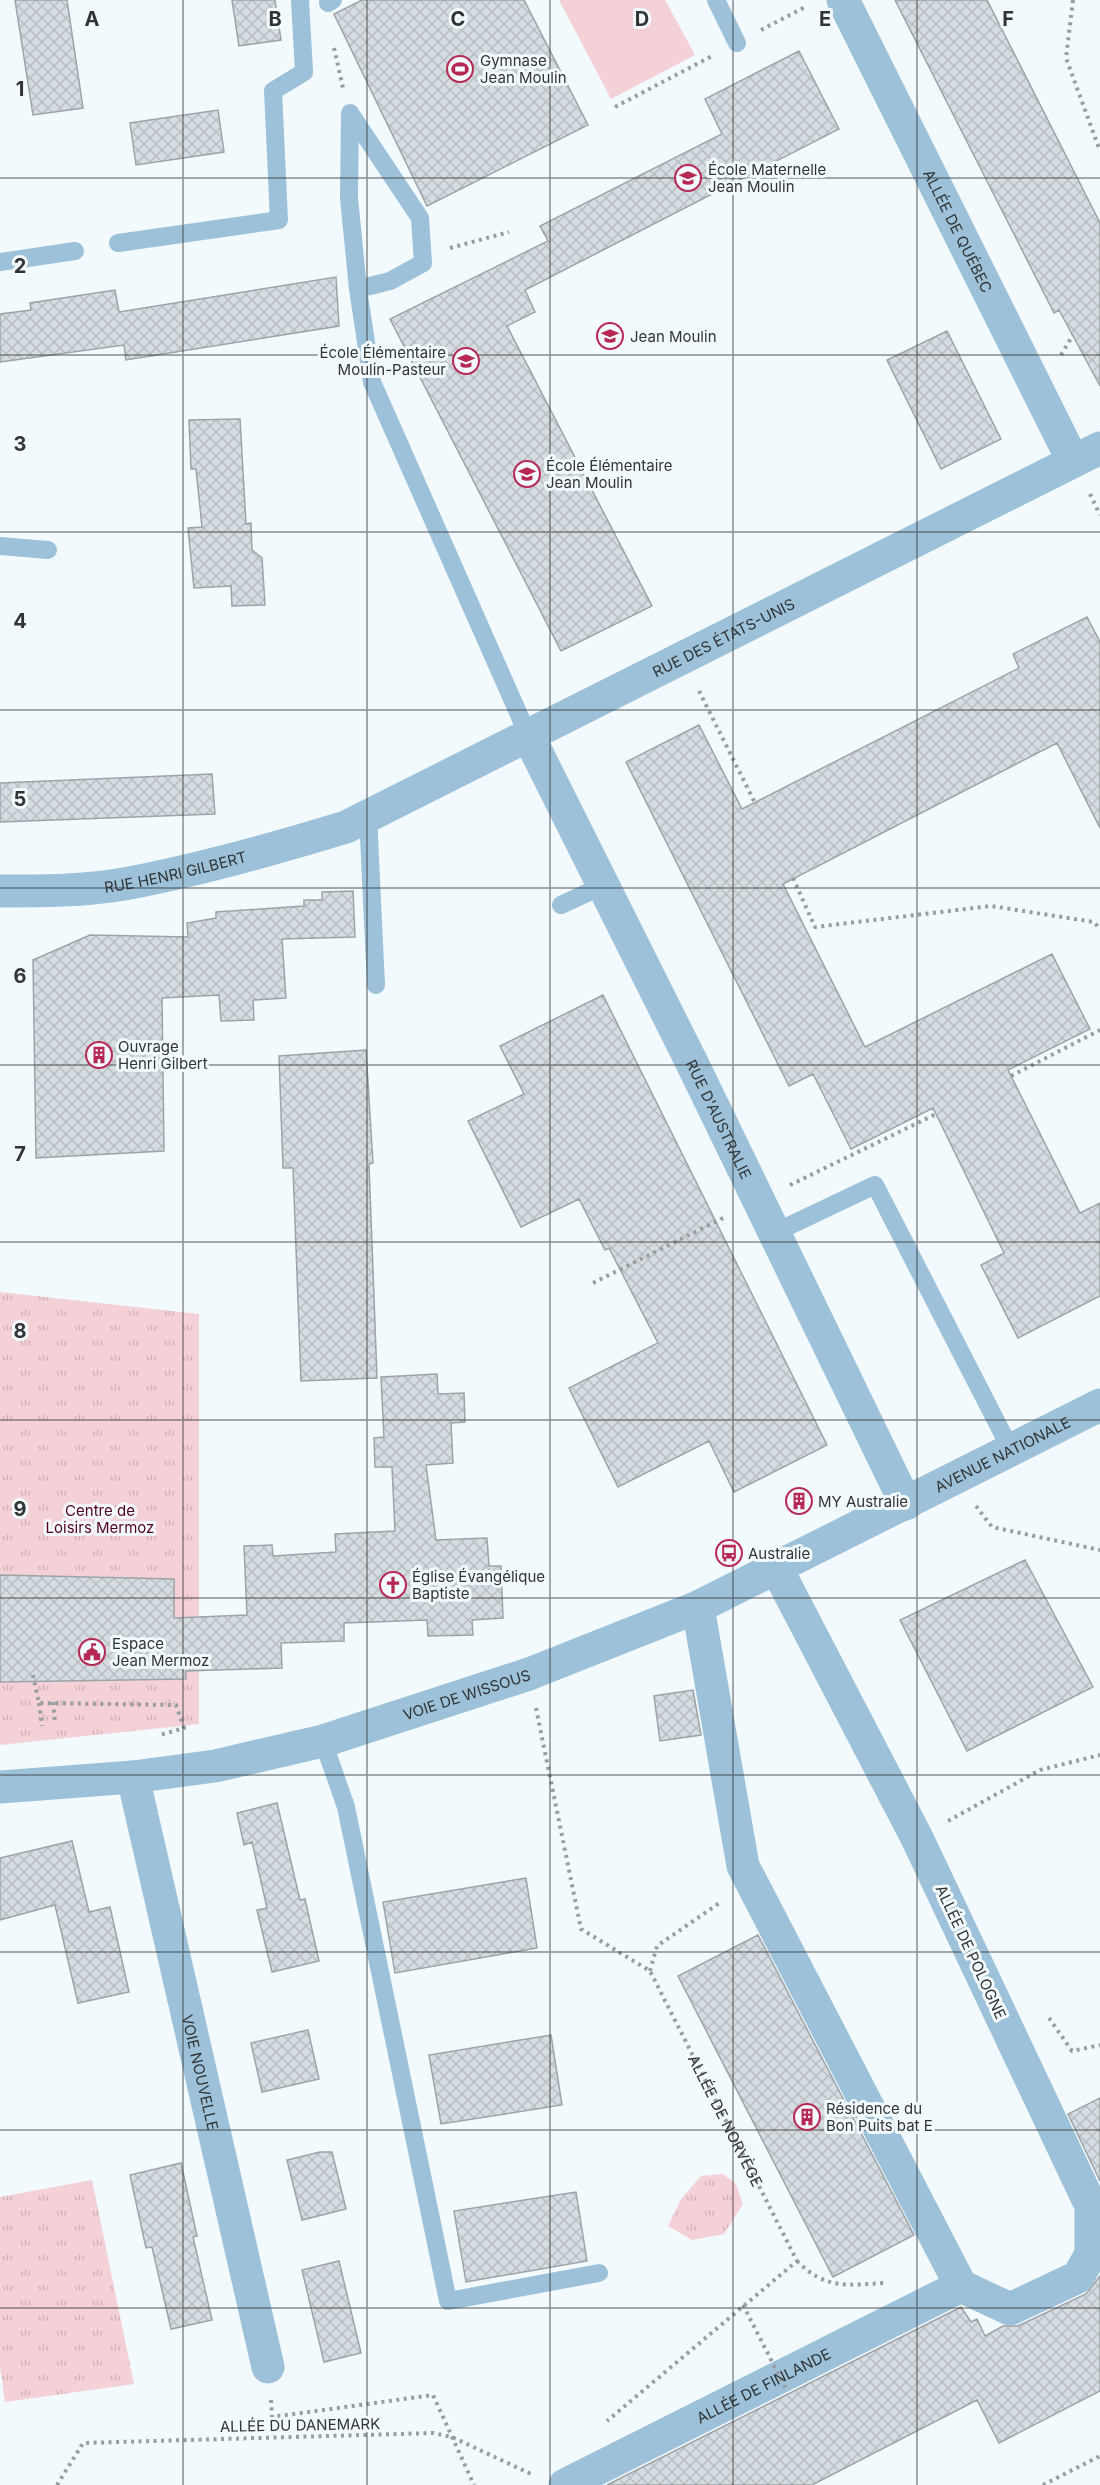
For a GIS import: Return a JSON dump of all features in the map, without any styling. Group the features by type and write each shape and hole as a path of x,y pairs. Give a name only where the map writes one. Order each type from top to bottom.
{"street":[{"name":"ALLÉE DE QUÉBEC","path":"843,0 1087,455"},
{"name":"RUE DES ÉTATS-UNIS","path":"357,822 1087,455"},
{"name":"RUE D'AUSTRALIE","path":"528,735 604,885 906,1504"},
{"name":"RUE HENRI GILBERT","path":"0,891 50,891 122,884 269,851 357,822"},
{"name":"AVENUE NATIONALE","path":"906,1504 1100,1406"},
{"name":"VOIE DE WISSOUS","path":"0,1787 133,1777 215,1766 323,1741 530,1674 698,1606 906,1504"},
{"name":"ALLÉE DE POLOGNE","path":"777,1569 917,1838 1091,2206 1091,2254 1078,2277 1010,2309 961,2286"},
{"path":"698,1606 743,1866 961,2286"},
{"name":"VOIE NOUVELLE","path":"133,1777 268,2367"},
{"name":"ALLÉE DE FINLANDE","path":"553,2482 961,2286"}],"lane":[{"path":"118,243 279,220 273,92 304,72 300,0"},
{"path":"716,0 737,43"},
{"path":"350,114 420,218 423,263 390,281 358,289"},
{"path":"350,114 349,198 358,289 372,382 528,735"},
{"path":"0,262 75,251"},
{"path":"0,546 48,550"},
{"path":"357,822 376,985"},
{"path":"561,905 604,885"},
{"path":"774,1233 875,1185 1011,1450"},
{"path":"323,1741 346,1807 448,2301 599,2273"}],"path":[{"path":"1073,0 1066,58 1100,151"},
{"path":"331,2 328,27 350,114"},
{"path":"423,263 459,244 509,232"},
{"path":"683,658 755,803"},
{"path":"793,879 815,927 992,906 1094,922 1100,929"},
{"path":"1011,1076 1100,1030"},
{"path":"593,1283 936,1114"},
{"path":"955,1479 992,1527 1100,1551"},
{"path":"530,1674 581,1929 650,1971 657,1946 712,1907 754,1886"},
{"path":"33,1675 42,1726"},
{"path":"53,1702 55,1723"},
{"path":"39,1703 176,1705 183,1728 155,1736"},
{"path":"917,1838 1040,1770 1100,1755"},
{"name":"ALLÉE DE NORVÈGE","path":"650,1971 797,2261"},
{"path":"1048,2018 1071,2051 1100,2045"},
{"path":"603,2424 797,2261 807,2270 836,2286 889,2283"},
{"path":"743,2305 786,2389"},
{"path":"272,2417 433,2395 474,2485"},
{"name":"ALLÉE DU DANEMARK","path":"57,2485 83,2443 433,2433 452,2436 553,2482"},
{"path":"1043,2485 1100,2456"}],"green space":[{"path":"559,0 665,0 695,55 611,99"},
{"name":"Centre de Loisirs Mermoz","path":"0,1292 199,1314 199,1724 0,1745"},
{"path":"723,2174 736,2184 743,2204 724,2234 692,2240 668,2226 681,2199 701,2176"},
{"path":"92,2180 134,2384 5,2402 0,2367 0,2197"}],"building":[{"path":"15,0 67,0 83,108 33,115"},
{"path":"232,0 275,0 281,40 239,46"},
{"name":"Gymnase Jean Moulin","path":"362,0 524,0 588,125 427,206 334,14"},
{"path":"895,0 987,0 1100,223 1100,386 1059,310 1054,313"},
{"path":"799,51 839,129 525,290 535,312 507,326 652,606 561,651 390,319 548,241 540,226 722,134 705,99"},
{"path":"218,110 224,152 136,165 130,123"},
{"path":"336,277 339,326 126,360 124,345 0,362 0,314 31,310 30,303 115,290 119,312"},
{"path":"947,331 1001,439 941,469 887,360"},
{"path":"240,419 246,524 251,523 252,550 262,558 265,605 232,606 231,586 194,588 188,528 202,527 196,469 191,469 189,420"},
{"path":"1087,617 1100,642 1100,828 1057,743 783,884 865,1047 1052,954 1090,1029 1008,1070 1080,1213 1100,1203 1100,1296 1018,1338 981,1265 1004,1253 933,1108 851,1149 813,1074 789,1086 626,762 699,725 742,809 1019,668 1013,654"},
{"path":"212,774 215,814 0,822 0,783"},
{"name":"Ouvrage Henri Gilbert","path":"353,891 355,937 282,939 286,998 253,1000 254,1020 221,1021 219,995 162,998 164,1151 36,1158 33,960 90,935 188,937 187,923 216,918 216,912 304,906 304,900 322,900 322,892"},
{"path":"603,995 827,1445 734,1492 709,1441 618,1487 569,1388 658,1343 609,1248 605,1250 579,1199 521,1227 468,1121 524,1094 500,1046"},
{"path":"366,1050 373,1163 369,1164 377,1378 301,1381 293,1168 283,1168 279,1056"},
{"path":"437,1374 438,1394 464,1393 465,1422 451,1423 453,1463 426,1465 436,1540 487,1538 489,1566 501,1566 503,1618 472,1620 473,1635 428,1636 427,1620 344,1623 344,1641 281,1643 282,1668 186,1671 186,1679 0,1682 0,1575 174,1579 174,1618 247,1615 244,1546 272,1545 273,1556 336,1552 335,1534 395,1531 392,1467 375,1467 374,1438 384,1437 381,1377"},
{"path":"1025,1560 1093,1687 967,1751 900,1620"},
{"path":"693,1690 701,1735 660,1741 654,1696"},
{"path":"277,1803 300,1900 305,1899 319,1961 272,1972 257,1910 267,1908 252,1842 244,1845 237,1813"},
{"path":"72,1841 89,1912 110,1907 129,1992 78,2003 55,1905 0,1920 0,1858"},
{"path":"526,1878 537,1948 395,1973 383,1902"},
{"name":"Résidence du Bon Puits bat E","path":"758,1935 914,2235 833,2277 678,1976"},
{"path":"308,2030 319,2079 262,2092 251,2043"},
{"path":"551,2035 562,2105 441,2124 429,2055"},
{"path":"1100,2098 1100,2181 1068,2114"},
{"path":"320,2152 332,2152 346,2209 302,2220 287,2160"},
{"path":"181,2163 197,2236 193,2237 212,2320 171,2329 152,2247 146,2248 130,2175"},
{"path":"576,2192 587,2261 466,2282 454,2211"},
{"path":"339,2261 361,2353 324,2362 302,2270"},
{"path":"1100,2276 1100,2391 999,2443 977,2400 812,2485 607,2485 961,2307 971,2322 977,2319 985,2336 1003,2326 1018,2326 1086,2294"}],"place":[{"name":"Gymnase Jean Moulin","path":"460,69"},
{"name":"École Maternelle Jean Moulin","path":"688,178"},
{"name":"Jean Moulin","path":"610,336"},
{"name":"École Élémentaire Moulin-Pasteur","path":"466,361"},
{"name":"École Élémentaire Jean Moulin","path":"527,474"},
{"name":"Ouvrage Henri Gilbert","path":"99,1055"},
{"name":"MY Australie","path":"799,1501"},
{"name":"Australie","path":"729,1553"},
{"name":"Église Évangélique Baptiste","path":"393,1585"},
{"name":"Espace Jean Mermoz","path":"92,1652"},
{"name":"Résidence du Bon Puits bat E","path":"807,2117"}]}
